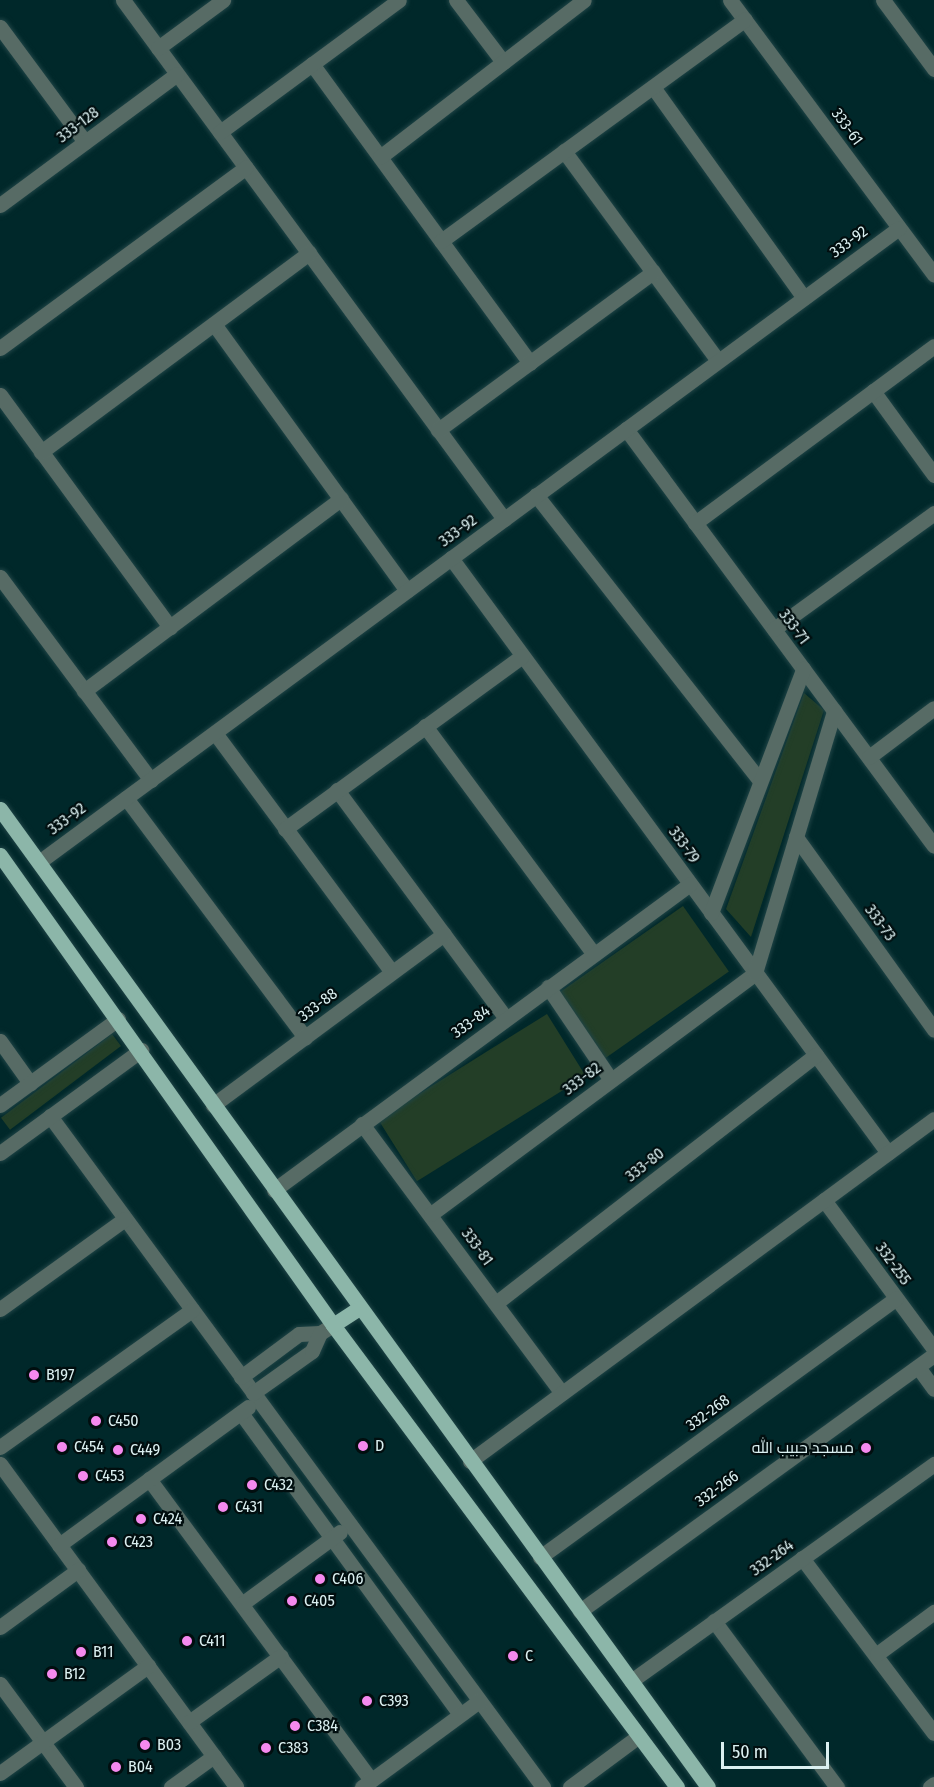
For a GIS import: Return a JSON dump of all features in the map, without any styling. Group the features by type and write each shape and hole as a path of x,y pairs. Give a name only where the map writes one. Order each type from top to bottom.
{"main road":[{"path":"0,809 358,1308 708,1787"},
{"path":"0,855 141,1050 327,1329 677,1787"},
{"path":"327,1329 358,1308"}],"street":[{"path":"123,0 504,519"},
{"path":"158,48 223,0"},
{"path":"220,132 399,0"},
{"path":"456,0 503,62"},
{"path":"380,157 584,0"},
{"name":"333-61","path":"730,0 934,275"},
{"path":"883,0 934,69"},
{"path":"441,241 745,19"},
{"path":"0,27 85,142"},
{"path":"312,64 530,363"},
{"name":"333-128","path":"0,205 177,74"},
{"path":"653,87 804,298"},
{"path":"564,151 718,361"},
{"path":"0,348 246,167"},
{"name":"333-92","path":"39,862 899,228"},
{"path":"41,452 309,254"},
{"path":"438,430 653,272"},
{"path":"214,324 407,591"},
{"path":"695,523 934,346"},
{"path":"873,391 934,475"},
{"path":"0,395 170,627"},
{"name":"333-71","path":"626,429 934,844"},
{"path":"536,495 759,779"},
{"path":"84,691 341,499"},
{"path":"774,629 934,513"},
{"name":"333-79","path":"451,558 888,1153"},
{"path":"0,577 151,780"},
{"path":"285,829 522,656"},
{"path":"711,913 759,779 803,669"},
{"path":"869,757 934,708"},
{"path":"755,973 834,711"},
{"path":"425,726 594,954"},
{"path":"215,733 393,972"},
{"path":"337,790 506,1018"},
{"path":"126,798 306,1037"},
{"name":"333-73","path":"796,837 934,1030"},
{"name":"333-84","path":"274,1190 690,884"},
{"name":"333-88","path":"213,1106 444,934"},
{"name":"333-82","path":"431,1214 755,973"},
{"path":"548,987 611,1080"},
{"path":"0,1105 118,1019"},
{"path":"0,1041 30,1083"},
{"path":"0,1153 141,1050"},
{"name":"333-80","path":"496,1303 816,1055"},
{"path":"50,1116 543,1787"},
{"path":"470,1461 934,1119"},
{"name":"333-81","path":"362,1124 562,1393"},
{"name":"332-255","path":"824,1200 934,1349"},
{"path":"0,1309 125,1219"},
{"name":"332-268","path":"540,1557 896,1298"},
{"path":"0,1447 192,1310"},
{"path":"241,1377 299,1334 327,1329"},
{"path":"59,1545 241,1413 256,1397 312,1351 327,1329"},
{"name":"332-266","path":"580,1611 934,1355"},
{"path":"918,1367 933,1386"},
{"path":"241,1413 460,1714"},
{"name":"332-264","path":"631,1681 934,1464"},
{"path":"1,1469 78,1570 236,1787"},
{"path":"149,1479 281,1656 366,1784 479,1701"},
{"path":"243,1603 350,1524"},
{"path":"802,1558 877,1654 934,1733"},
{"path":"0,1627 78,1570"},
{"path":"877,1654 934,1612"},
{"path":"714,1622 837,1787"},
{"path":"189,1722 281,1656"},
{"path":"0,1773 148,1666"},
{"path":"0,1684 76,1787"},
{"path":"570,1787 639,1736"},
{"path":"171,1787 214,1756"},
{"path":"930,1787 934,1784"}],"green space":[{"path":"804,693 824,710 751,937 726,909"},
{"path":"683,906 729,972 605,1058 559,993"},
{"path":"547,1014 586,1076 417,1181 378,1119"},
{"path":"112,1034 121,1046 10,1130 1,1118"}],"place":[{"name":"B197","path":"34,1375"},
{"name":"C450","path":"96,1421"},
{"name":"D","path":"363,1446"},
{"name":"C454","path":"62,1447"},
{"name":"مسجد حبيب الله","path":"866,1448"},
{"name":"C449","path":"118,1450"},
{"name":"C453","path":"83,1476"},
{"name":"C432","path":"252,1485"},
{"name":"C431","path":"223,1507"},
{"name":"C424","path":"141,1519"},
{"name":"C423","path":"112,1542"},
{"name":"C406","path":"320,1579"},
{"name":"C405","path":"292,1601"},
{"name":"C411","path":"187,1641"},
{"name":"B11","path":"81,1652"},
{"name":"C","path":"513,1656"},
{"name":"B12","path":"52,1674"},
{"name":"C393","path":"367,1701"},
{"name":"C384","path":"295,1726"},
{"name":"B03","path":"145,1745"},
{"name":"C383","path":"266,1748"},
{"name":"B04","path":"116,1767"}]}
